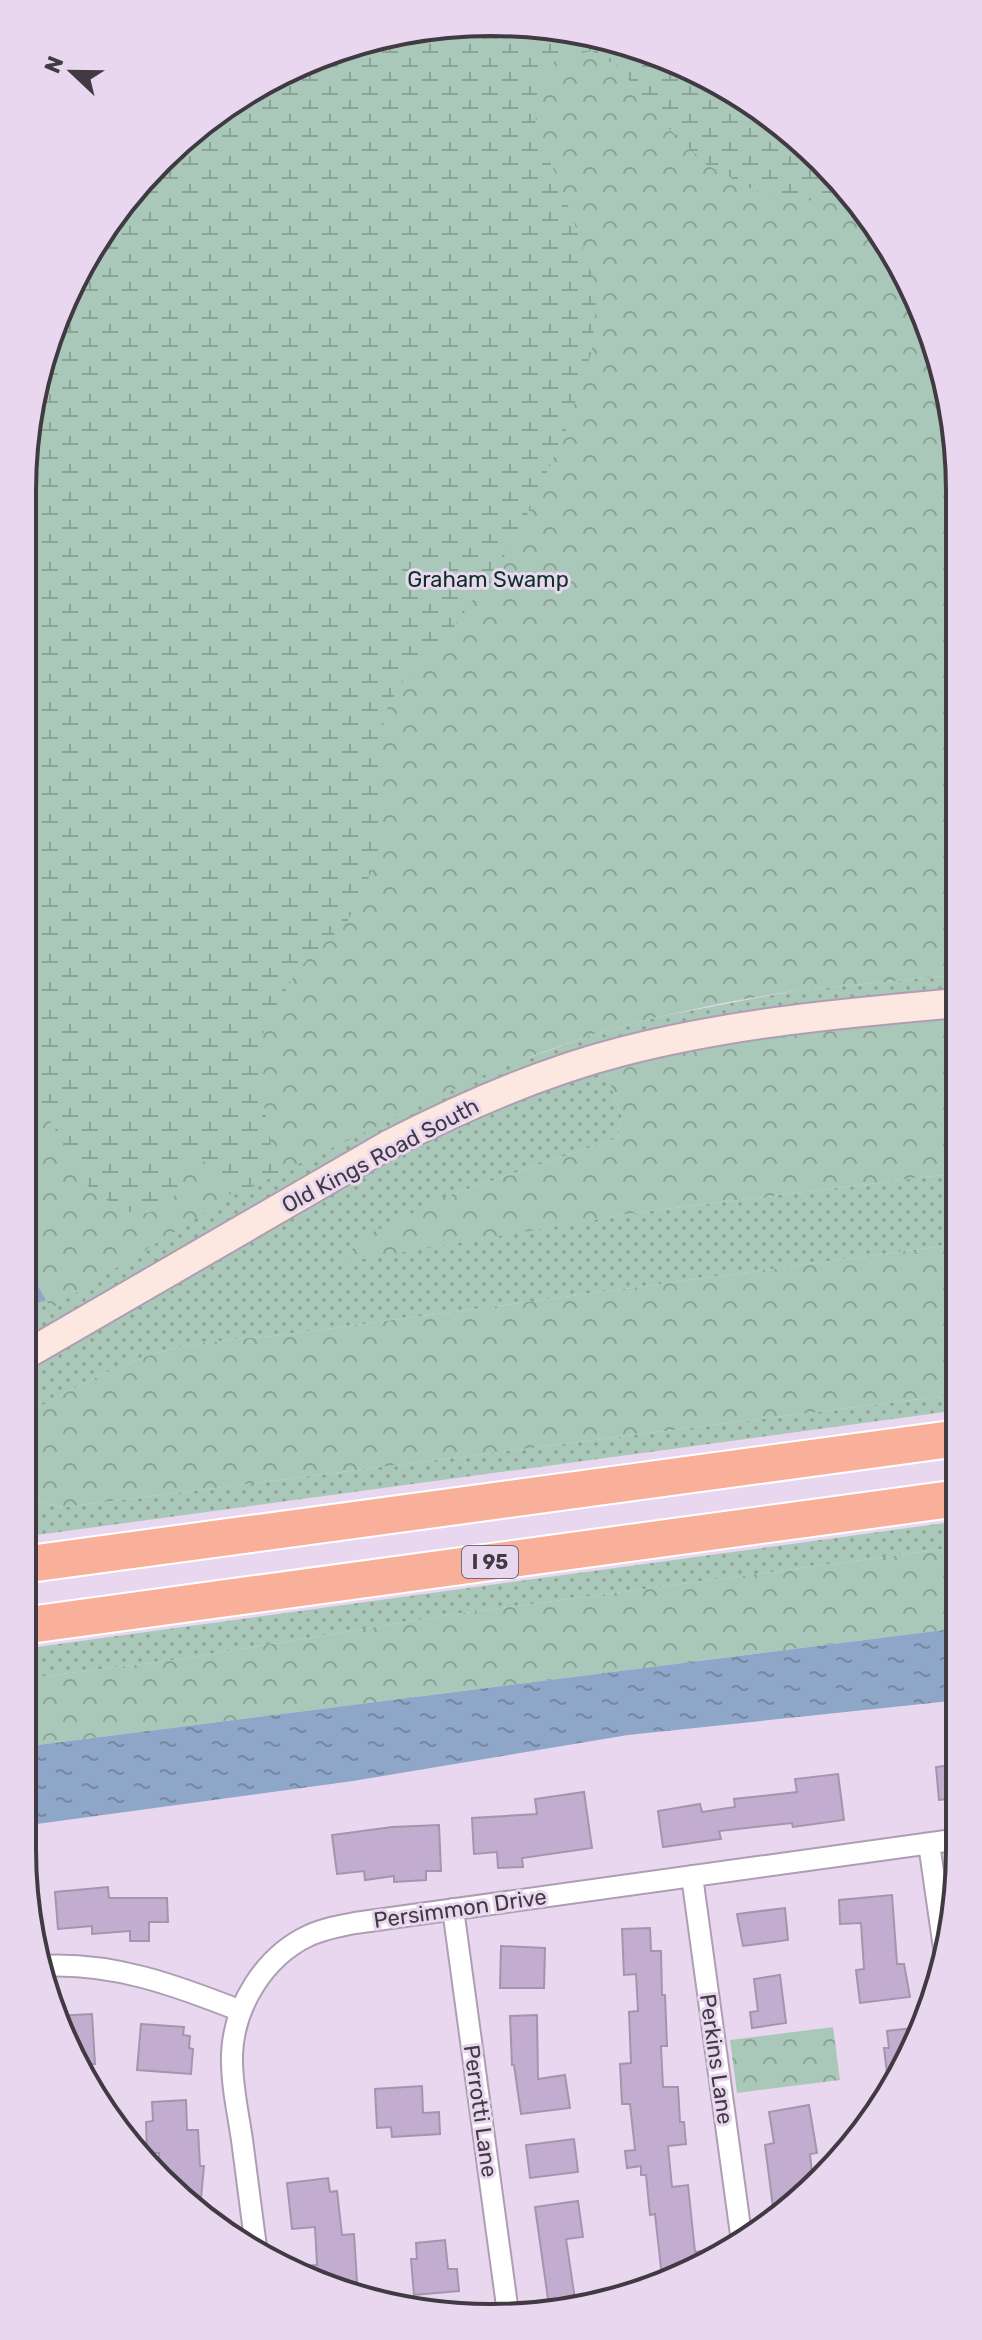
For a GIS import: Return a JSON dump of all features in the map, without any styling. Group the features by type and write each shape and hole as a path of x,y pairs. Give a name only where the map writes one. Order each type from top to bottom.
{"highway":[{"path":"36,1563 946,1440"},
{"name":"I 95","path":"36,1624 946,1500"}],"street":[{"name":"Old Kings Road South","path":"36,1349 388,1145 512,1088 606,1056 682,1038 786,1020 946,1004"},
{"name":"Persimmon Drive","path":"255,2238 233,2068 233,2046 241,2011 265,1970 288,1948 307,1936 347,1924 946,1841"},
{"path":"929,1844 940,1920"},
{"name":"Perkins Lane","path":"692,1876 740,2229"},
{"name":"Perrotti Lane","path":"453,1909 507,2303"},
{"path":"52,1966 98,1967 129,1972 241,2011"}],"green space":[{"name":"Graham Swamp","path":"461,37 550,40 637,60 718,97 791,149 852,214 899,290 930,373 942,432 946,491 946,976 793,991 658,1017 595,1034 486,1074 232,1196 52,1308 38,1290 37,461 45,402 60,345 97,263 149,191 214,130 290,83 373,52"},
{"path":"461,37 550,40 637,60 718,97 791,149 841,201 773,200 707,165 658,118 619,67 592,51 559,57 538,77 535,133 560,182 597,289 592,351 564,435 515,541 453,628 404,680 388,706 380,739 382,844 367,882 347,922 300,967 266,1021 258,1056 262,1093 271,1145 284,1172 232,1196 207,1164 185,1153 180,1160 177,1192 171,1201 162,1209 142,1214 121,1210 88,1186 36,1097 36,491 40,432 52,373 71,317 97,263 149,191 214,130 290,83 373,52"},
{"path":"946,976 946,994 608,1044 36,1338 36,1304 45,1300 36,1275 36,1232 595,1034 658,1017 793,991"},
{"path":"946,1014 946,1174 634,1213 334,1264 375,1231 450,1195 618,1138 622,1117 604,1067 788,1029"},
{"path":"604,1067 622,1117 618,1138 450,1195 335,1263 634,1213 946,1174 946,1246 192,1345 129,1363 36,1409 36,1362 390,1157 513,1100"},
{"path":"946,1246 946,1396 64,1507 36,1501 36,1409 98,1377 161,1352 209,1342 274,1336"},
{"path":"946,1396 946,1412 36,1535 36,1501 64,1507"},
{"path":"946,1523 946,1549 449,1615 174,1660 36,1677 36,1647"},
{"path":"946,1549 946,1630 36,1745 36,1677 174,1660 449,1615"},
{"path":"833,2027 840,2080 737,2093 730,2040"}],"water":[{"path":"36,1283 46,1300 36,1304"},
{"path":"946,1630 946,1701 628,1735 353,1781 36,1824 36,1745"}],"building":[{"path":"946,1766 946,1799 939,1800 936,1767"},
{"path":"838,1774 844,1820 793,1827 792,1823 719,1831 721,1839 663,1847 658,1811 700,1804 702,1812 735,1807 734,1799 797,1792 795,1779"},
{"path":"584,1792 592,1848 522,1858 523,1867 498,1868 497,1852 474,1854 472,1818 537,1814 535,1799"},
{"path":"439,1825 441,1871 426,1871 426,1880 394,1882 394,1876 365,1880 364,1871 337,1874 332,1835"},
{"path":"108,1887 109,1898 167,1898 168,1922 149,1922 149,1941 130,1941 130,1931 92,1934 92,1926 58,1929 55,1892"},
{"path":"892,1895 897,1964 904,1964 910,1997 860,2003 856,1970 864,1969 861,1923 840,1924 839,1900"},
{"path":"785,1908 788,1940 743,1946 737,1914"},
{"path":"650,1928 651,1951 661,1951 667,2046 661,2046 663,2087 678,2087 680,2122 684,2122 686,2144 668,2146 672,2187 688,2185 695,2252 702,2252 661,2270 655,2214 650,2215 646,2175 641,2175 641,2166 627,2168 625,2151 635,2150 630,2104 622,2104 620,2064 631,2063 629,2012 638,2011 636,1974 624,1975 622,1929"},
{"path":"501,1946 545,1948 544,1988 500,1988"},
{"path":"780,1975 786,2023 752,2028 750,2012 758,2011 754,1979"},
{"path":"92,2014 95,2064 91,2064 68,2015"},
{"path":"537,2015 538,2079 565,2075 570,2108 521,2114 512,2065 510,2016"},
{"path":"141,2024 184,2027 183,2035 190,2036 189,2048 193,2049 191,2074 137,2070"},
{"path":"909,2029 887,2073 884,2048 889,2048 887,2031"},
{"path":"422,2086 423,2113 439,2112 440,2134 392,2137 391,2127 377,2128 375,2089"},
{"path":"186,2100 187,2130 198,2130 200,2166 204,2166 201,2199 159,2160 159,2153 153,2153 147,2146 146,2122 153,2121 152,2102"},
{"path":"809,2105 817,2153 810,2154 812,2172 773,2206 765,2145 774,2143 769,2112"},
{"path":"574,2139 578,2172 530,2178 526,2145"},
{"path":"328,2178 330,2192 337,2191 342,2235 354,2234 357,2282 309,2266 317,2265 315,2227 292,2229 287,2183"},
{"path":"578,2201 583,2237 566,2239 574,2296 548,2300 535,2207"},
{"path":"445,2240 448,2269 457,2269 459,2291 414,2295 411,2259 417,2259 416,2243"}]}
